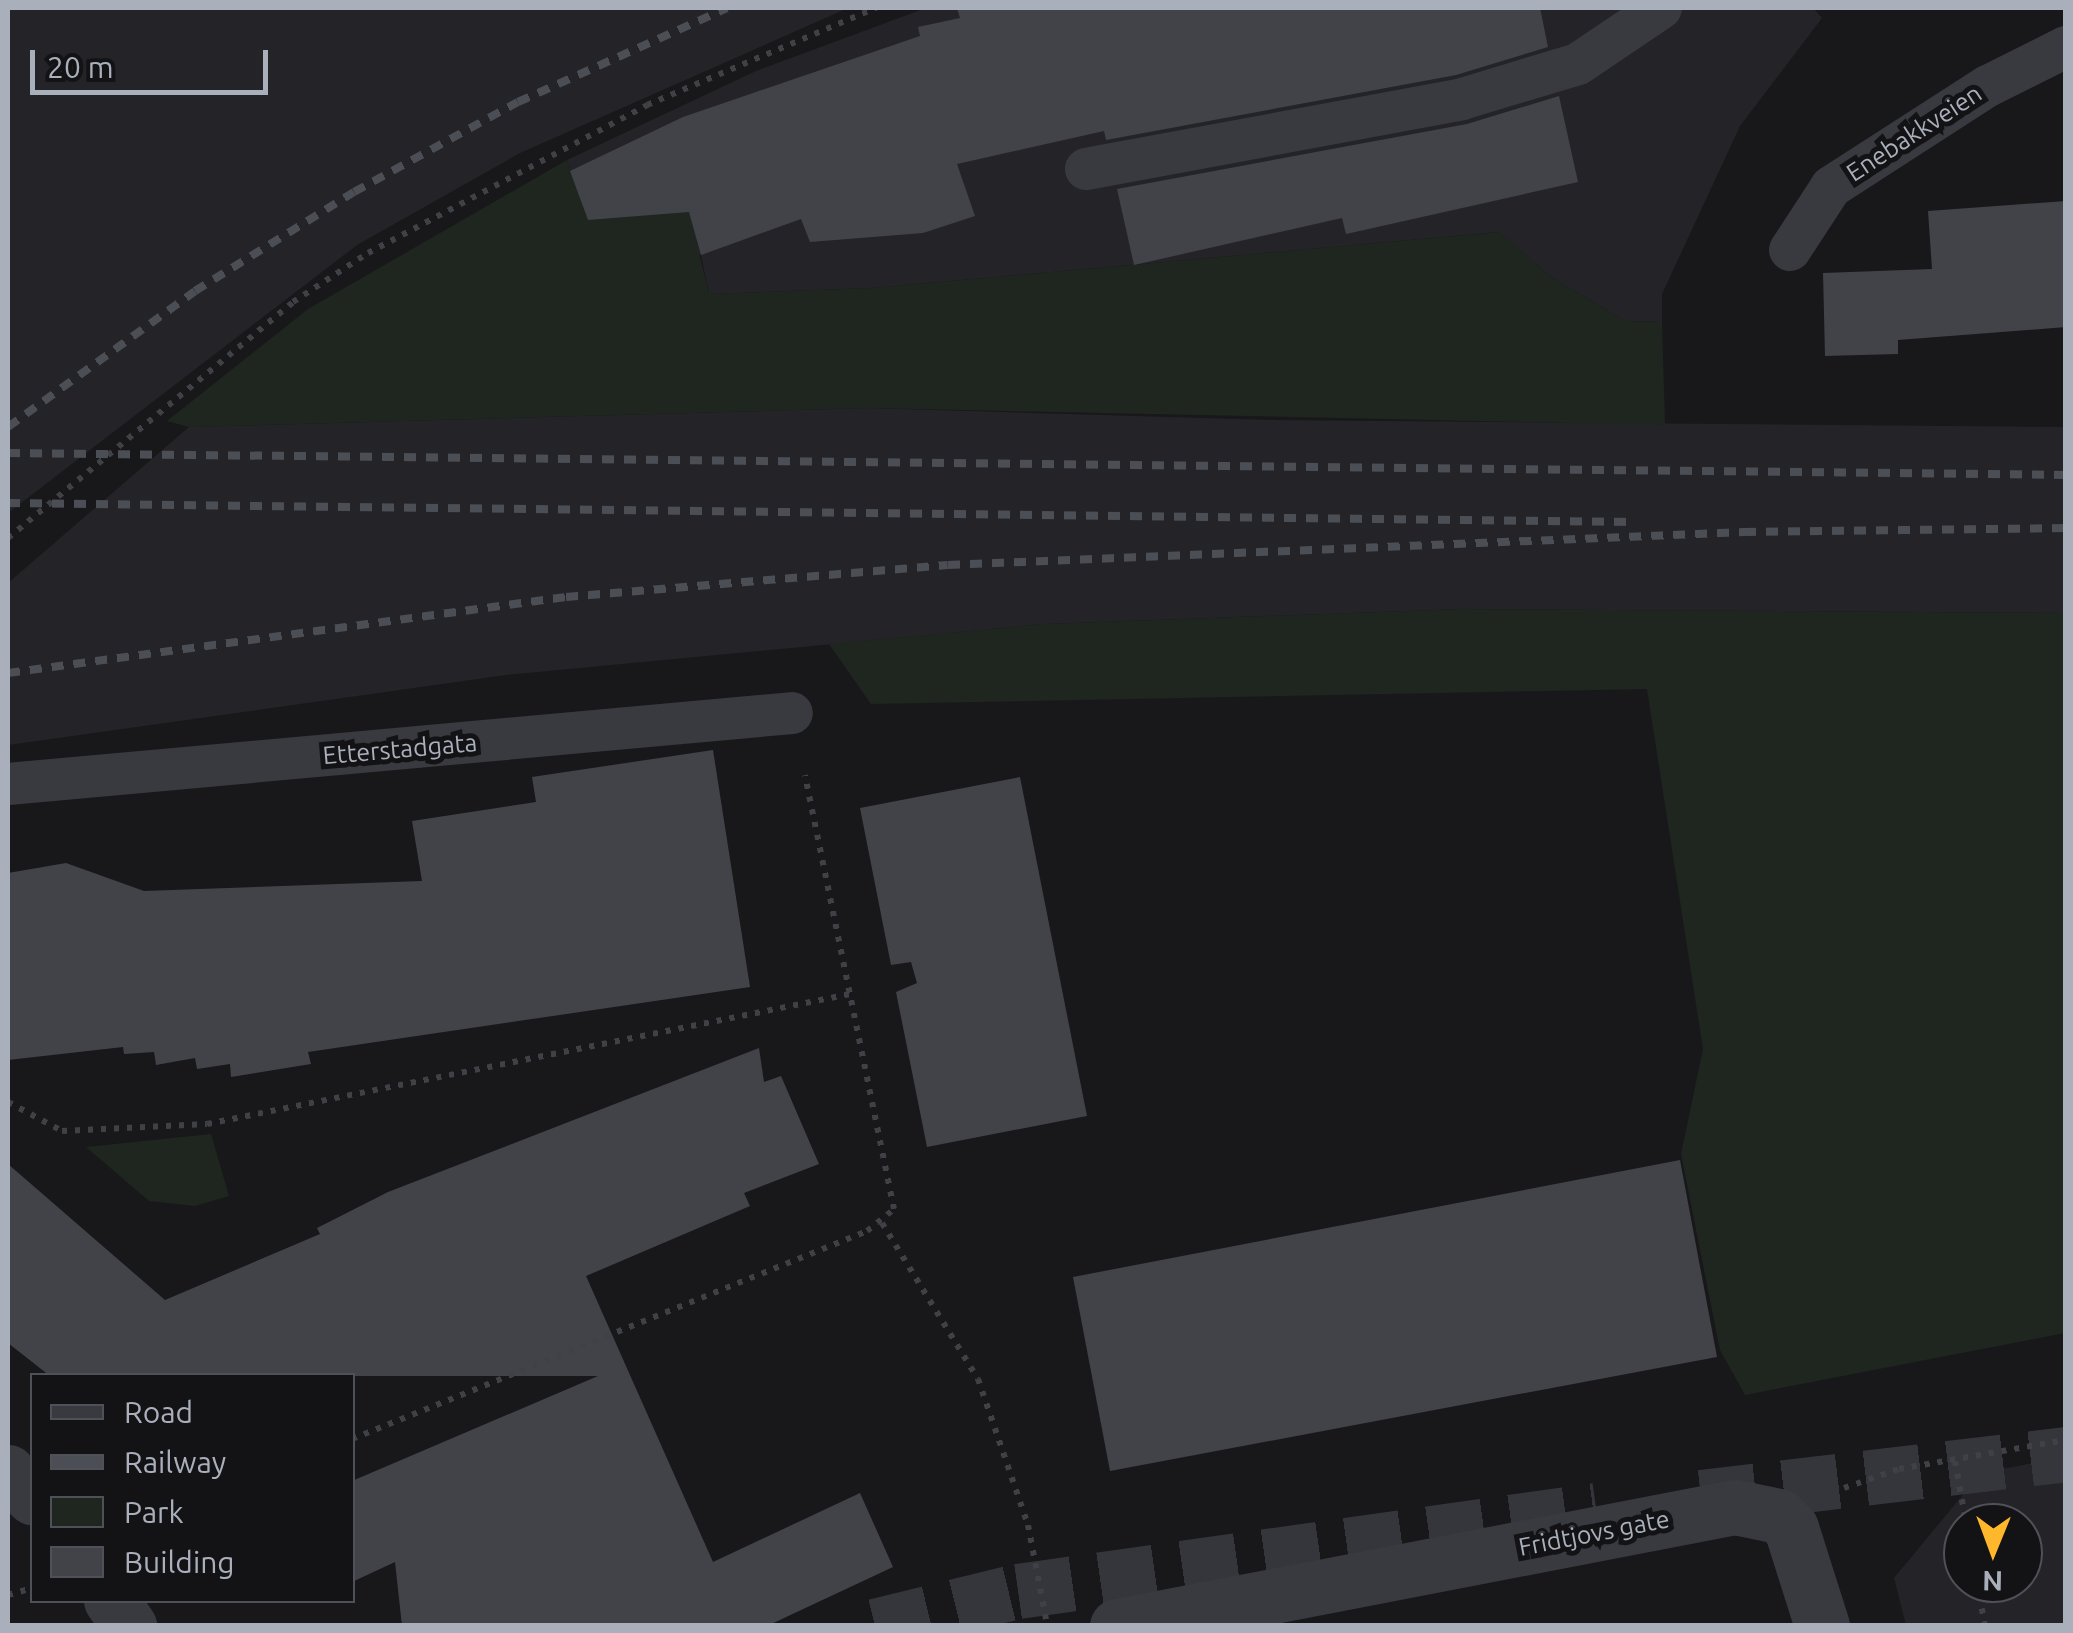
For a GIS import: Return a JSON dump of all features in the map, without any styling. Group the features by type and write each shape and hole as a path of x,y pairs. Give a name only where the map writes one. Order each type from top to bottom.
{"street":[{"path":"8,1472 30,1495"},
{"name":"Fridtjovs gate","path":"1117,1626 1696,1513 1735,1508 1779,1516"},
{"path":"1779,1516 1802,1548 1822,1626"},
{"path":"114,1603 129,1626"}],"lane":[{"path":"1086,169 1462,99 1578,64 1660,8"},
{"name":"Enebakkveien","path":"1790,250 1832,187 1988,86 2066,47"},
{"name":"Etterstadgata","path":"8,784 792,713"}],"path":[{"path":"8,538 293,302 368,253 615,120 876,8"},
{"path":"355,1438 882,1223 894,1209 894,1184 792,713"},
{"path":"8,1102 62,1131 207,1124 850,994"},
{"path":"882,1223 978,1379 1028,1526 1047,1626"},
{"path":"1779,1516 1858,1482 2066,1440"},
{"path":"1955,1461 1962,1503"}],"shaded area":[{"path":"8,8 848,8 520,153 357,245 8,513"},
{"path":"926,8 1813,8 1822,18 1740,126 1662,294 1662,322 1625,321 1551,277 1499,232 872,288 709,294 701,255 588,220 567,160 756,71"},
{"path":"868,408 1272,420 2065,427 2065,613 1462,609 1044,624 506,675 8,745 8,583 189,427"},
{"path":"2065,1457 2065,1625 1906,1625 1894,1578 1943,1519 1943,1603 2043,1603 2043,1503 1956,1503 1981,1473"}],"green space":[{"path":"567,160 588,220 689,212 709,294 872,288 1500,232 1551,277 1625,321 1662,322 1665,425 868,408 189,427 167,421 308,309"},
{"path":"1462,609 2065,613 2065,1333 1745,1395 1720,1350 1681,1154 1703,1049 1647,689 871,704 829,644 1044,624"},
{"path":"211,1134 229,1196 195,1206 149,1201 86,1147"}],"building":[{"path":"957,8 1540,8 1548,47 1456,75 1106,140 1104,131 957,164 975,216 923,233 810,242 801,219 701,255 689,212 588,220 570,171 683,117 920,36 918,27 960,18"},
{"path":"1559,96 1578,182 1346,234 1342,218 1134,265 1117,189 1467,124"},
{"path":"2066,201 2066,327 1898,340 1898,354 1825,356 1823,273 1932,269 1928,211"},
{"path":"713,750 750,987 308,1052 311,1064 231,1077 230,1064 197,1069 195,1058 156,1065 154,1052 124,1054 123,1047 8,1060 8,873 66,863 144,891 422,881 412,821 536,802 532,777"},
{"path":"1020,777 1087,1116 927,1147 896,992 917,983 911,962 891,965 860,808"},
{"path":"759,1048 764,1082 781,1076 819,1164 744,1193 750,1206 586,1276 713,1562 860,1493 893,1567 767,1626 402,1626 395,1562 355,1581 355,1480 598,1376 46,1373 8,1343 8,1164 165,1300 320,1234 317,1228 388,1192"},
{"path":"1680,1160 1717,1357 1110,1471 1073,1277"}],"tunnel":[{"path":"1701,1497 2066,1454"},
{"path":"875,1626 1018,1591 1596,1510"}],"railway":[{"path":"8,427 195,291 354,192 518,102 727,8"},
{"path":"8,453 2066,475"},
{"path":"8,503 1636,522"},
{"path":"8,673 566,597 948,565 1744,532 2066,528"}]}
